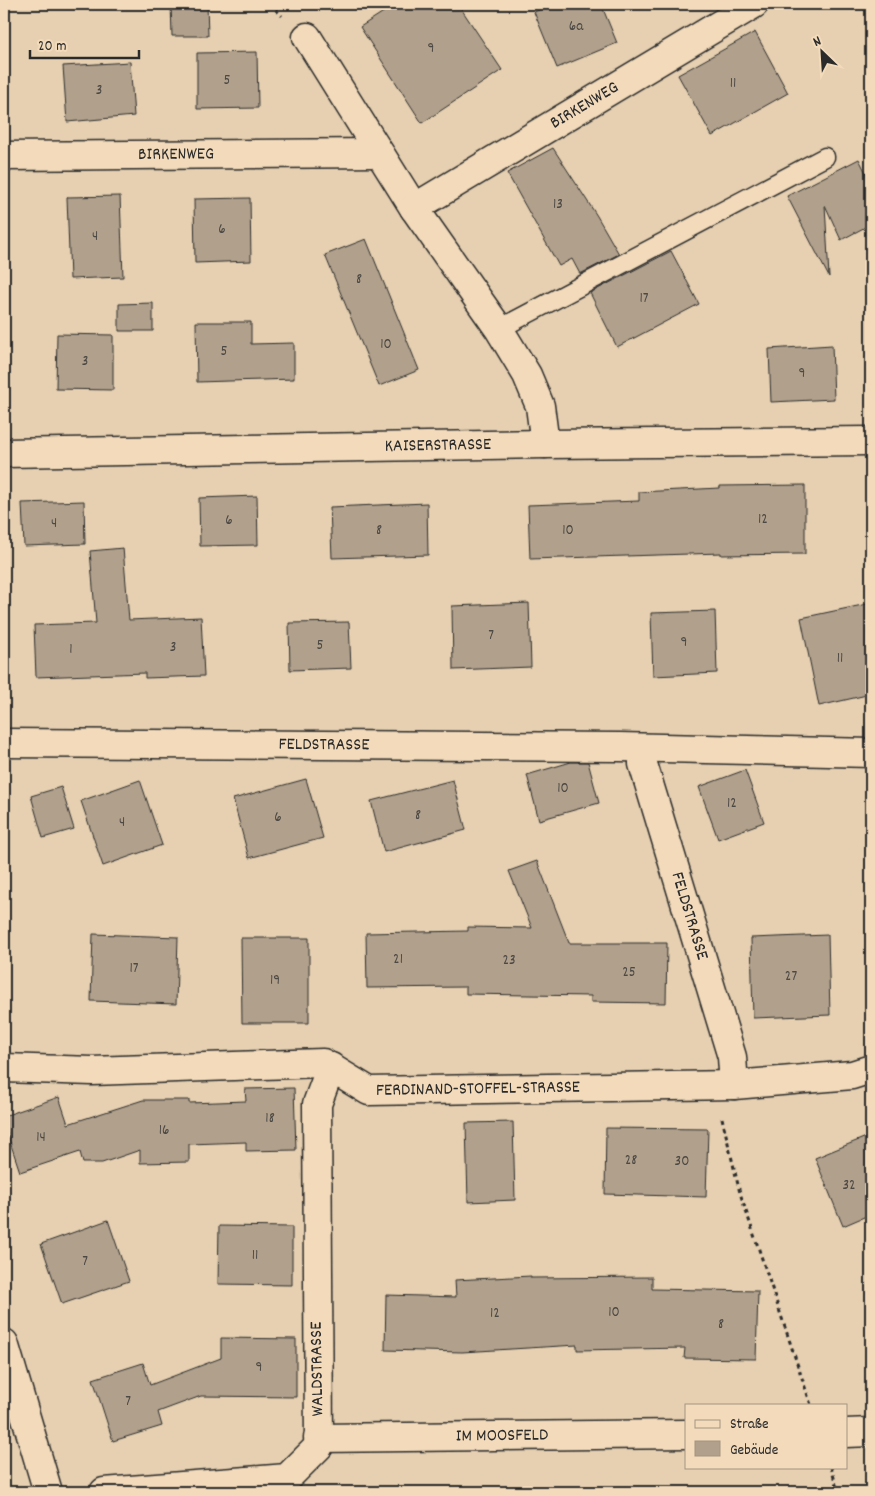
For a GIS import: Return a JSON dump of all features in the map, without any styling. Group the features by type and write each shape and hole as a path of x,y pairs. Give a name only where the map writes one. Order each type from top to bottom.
{"street":[{"name":"BIRKENWEG","path":"414,208 754,4"},
{"path":"307,38 414,208 499,329 528,375 540,406 545,444"},
{"name":"BIRKENWEG","path":"4,156 379,153"},
{"name":"KAISERSTRASSE","path":"4,453 545,444 871,441"},
{"name":"FELDSTRASSE","path":"4,743 644,748 871,754"},
{"name":"FELDSTRASSE","path":"644,748 643,764 732,1057 727,1085"},
{"name":"FERDINAND-STOFFEL-STRASSE","path":"4,1068 92,1071 323,1063 369,1092 727,1085 852,1075 871,1069"},
{"name":"WALDSTRASSE","path":"104,1492 287,1478 319,1446 317,1104 330,1067"},
{"path":"4,1343 48,1492"},
{"path":"848,1433 871,1432"},
{"name":"IM MOOSFELD","path":"318,1438 685,1434"}],"lane":[{"path":"499,329 824,156"}],"path":[{"path":"727,1085 720,1108 740,1193 811,1404"},
{"path":"830,1468 838,1492"}],"building":[{"path":"171,4 207,4 208,36 172,36"},
{"path":"396,4 458,4 502,70 422,123 360,27"},
{"path":"554,4 601,4 617,43 557,68 534,12"},
{"path":"755,32 788,93 712,136 678,75"},
{"path":"257,52 258,108 197,109 197,53"},
{"path":"130,62 134,116 67,122 63,66"},
{"path":"553,148 619,254 580,274 572,259 559,266 507,173"},
{"path":"859,159 871,183 871,224 841,240 825,205 829,277 787,196"},
{"path":"120,196 123,277 70,279 67,197"},
{"path":"250,198 251,261 195,263 194,199"},
{"path":"366,239 419,370 379,386 325,255"},
{"path":"671,251 699,304 617,347 590,293"},
{"path":"153,303 153,331 119,331 119,304"},
{"path":"196,322 251,322 251,344 294,343 294,379 197,382"},
{"path":"57,334 113,335 113,390 56,389"},
{"path":"832,345 834,399 771,402 769,349"},
{"path":"805,485 805,554 721,555 721,553 530,559 528,505 639,501 639,492 720,488 720,486"},
{"path":"257,496 258,545 200,546 199,498"},
{"path":"84,501 85,544 24,546 22,503"},
{"path":"427,503 428,555 332,558 330,507"},
{"path":"123,548 129,620 201,617 204,676 145,678 145,673 36,677 34,625 96,623 90,551"},
{"path":"529,603 531,667 453,670 452,606"},
{"path":"867,604 871,623 871,694 819,706 801,618"},
{"path":"715,611 717,673 653,676 651,613"},
{"path":"349,622 351,668 290,670 289,623"},
{"path":"571,762 588,762 599,803 539,820 527,775"},
{"path":"745,770 764,822 718,839 699,787"},
{"path":"306,779 323,838 249,858 233,799"},
{"path":"140,780 162,845 103,866 81,801"},
{"path":"453,780 466,830 384,852 371,801"},
{"path":"61,787 74,829 43,838 31,796"},
{"path":"537,861 569,943 667,943 666,1003 591,1002 591,996 466,994 466,987 367,988 366,933 468,931 468,927 532,928 509,871"},
{"path":"93,934 178,937 176,1004 91,1001"},
{"path":"828,935 830,1015 753,1018 751,938"},
{"path":"241,938 309,938 309,1023 242,1023"},
{"path":"294,1088 296,1150 246,1151 246,1142 189,1144 189,1162 140,1163 140,1150 102,1163 83,1163 80,1152 20,1172 4,1124 4,1116 59,1097 68,1124 143,1100 189,1100 189,1103 246,1101 245,1089"},
{"path":"513,1122 515,1200 468,1202 466,1123"},
{"path":"606,1128 708,1129 706,1197 605,1194"},
{"path":"871,1135 871,1214 843,1226 815,1158"},
{"path":"108,1220 129,1281 62,1304 41,1244"},
{"path":"219,1226 292,1227 292,1285 218,1284"},
{"path":"531,1276 531,1278 652,1277 652,1289 758,1291 756,1359 684,1358 685,1348 577,1350 577,1345 462,1352 385,1350 386,1295 456,1297 455,1280"},
{"path":"221,1338 296,1339 296,1397 201,1396 158,1412 162,1426 113,1441 93,1379 143,1363 150,1385 221,1358"}]}
